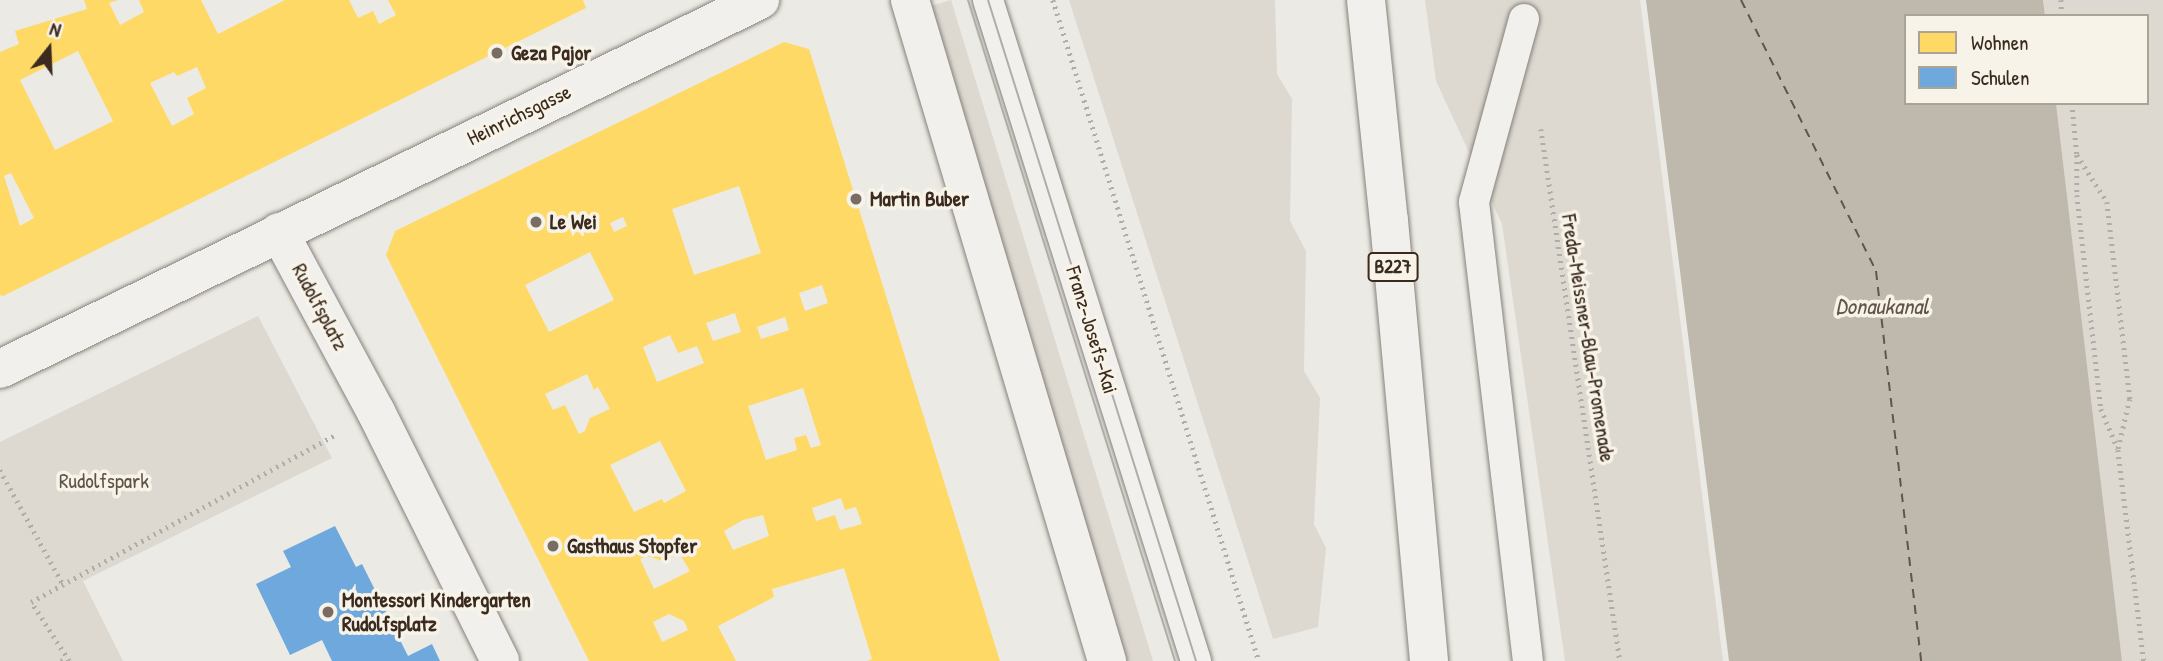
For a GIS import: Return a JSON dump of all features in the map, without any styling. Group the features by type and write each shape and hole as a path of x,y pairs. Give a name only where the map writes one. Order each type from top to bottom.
{"street":[{"name":"Heinrichsgasse","path":"279,232 760,0"},
{"path":"910,0 1107,661"},
{"name":"B227","path":"1366,0 1392,248 1429,661"},
{"path":"0,369 279,232"},
{"name":"Rudolfsplatz","path":"279,232 376,412 500,661"}],"lane":[{"name":"Franz-Josefs-Kai","path":"988,0 1196,661"},
{"path":"1524,19 1474,202 1528,661"}],"path":[{"path":"1054,0 1259,661"},
{"path":"2072,105 2077,155 2077,195 2101,408 2118,450 2144,661"},
{"name":"Freda-Meissner-Blau-Promenade","path":"1539,115 1620,661"},
{"path":"2077,155 2107,202 2130,399 2118,450"},
{"path":"61,661 68,659 31,602 376,412"},
{"path":"0,470 63,584"}],"green space":[{"path":"951,0 1153,661 1127,661 927,7"},
{"path":"1069,0 1275,0 1277,74 1292,99 1290,221 1306,251 1304,371 1320,398 1314,524 1326,548 1318,627 1273,639"},
{"path":"1425,0 1640,0 1723,661 1565,661 1502,224 1436,81"},
{"path":"2043,0 2163,0 2163,661 2122,661 2056,105 2149,105 2149,14 2045,14"},
{"name":"Rudolfspark","path":"258,316 332,458 83,581 123,661 0,661 0,442"}],"water":[{"name":"Donaukanal","path":"1646,0 2043,0 2045,14 1904,14 1904,105 2056,105 2122,661 1729,661"}],"building: Wohnen":[{"path":"84,0 118,0 109,3 120,25 144,12 139,0 201,0 218,34 285,0 349,0 358,18 373,11 379,24 396,15 388,0 583,0 586,8 3,296 0,295 0,52 19,44 15,31 87,9","holes":["78,51 113,121 55,150 20,80","197,67 206,88 187,98 194,114 172,126 150,83 174,72 177,76","11,173 34,218 20,226 4,176"]},
{"path":"784,42 809,49 1000,661 867,661 872,659 844,568 772,589 774,597 718,626 736,661 589,661 386,255 395,231","holes":["739,186 761,253 694,275 672,209","623,217 627,226 614,232 610,223","590,252 614,300 549,332 525,285","822,285 828,303 805,311 799,293","735,313 741,332 713,341 706,323","785,317 789,330 761,339 757,327","670,335 678,353 697,346 704,363 657,382 643,347","587,374 594,390 598,387 610,409 590,418 585,431 579,434 565,405 553,410 545,394","803,388 821,445 811,448 806,435 794,438 797,450 766,460 748,406","660,441 686,491 664,503 662,499 634,512 610,465","841,498 845,510 856,507 862,524 840,530 835,515 816,521 812,508","763,515 769,536 733,550 724,531 743,520","679,553 690,571 654,589 640,559 647,556 663,561","669,614 684,621 688,630 662,642 653,622"]}],"building: Schulen":[{"name":"Montessori Kindergarten Rudolfsplatz","path":"335,526 356,567 362,564 408,656 432,644 440,661 332,661 322,640 290,655 256,584 291,567 283,551"}],"ferry route":[{"path":"1741,0 1876,271 1921,661"}],"tram line":[{"path":"968,0 1175,661"},
{"path":"988,0 1196,661"}],"place":[{"name":"Geza Pajor","path":"497,53"},
{"name":"Martin Buber","path":"856,199"},
{"name":"Le Wei","path":"536,222"},
{"name":"Gasthaus Stopfer","path":"553,546"},
{"name":"Montessori Kindergarten Rudolfsplatz","path":"328,612"}]}
